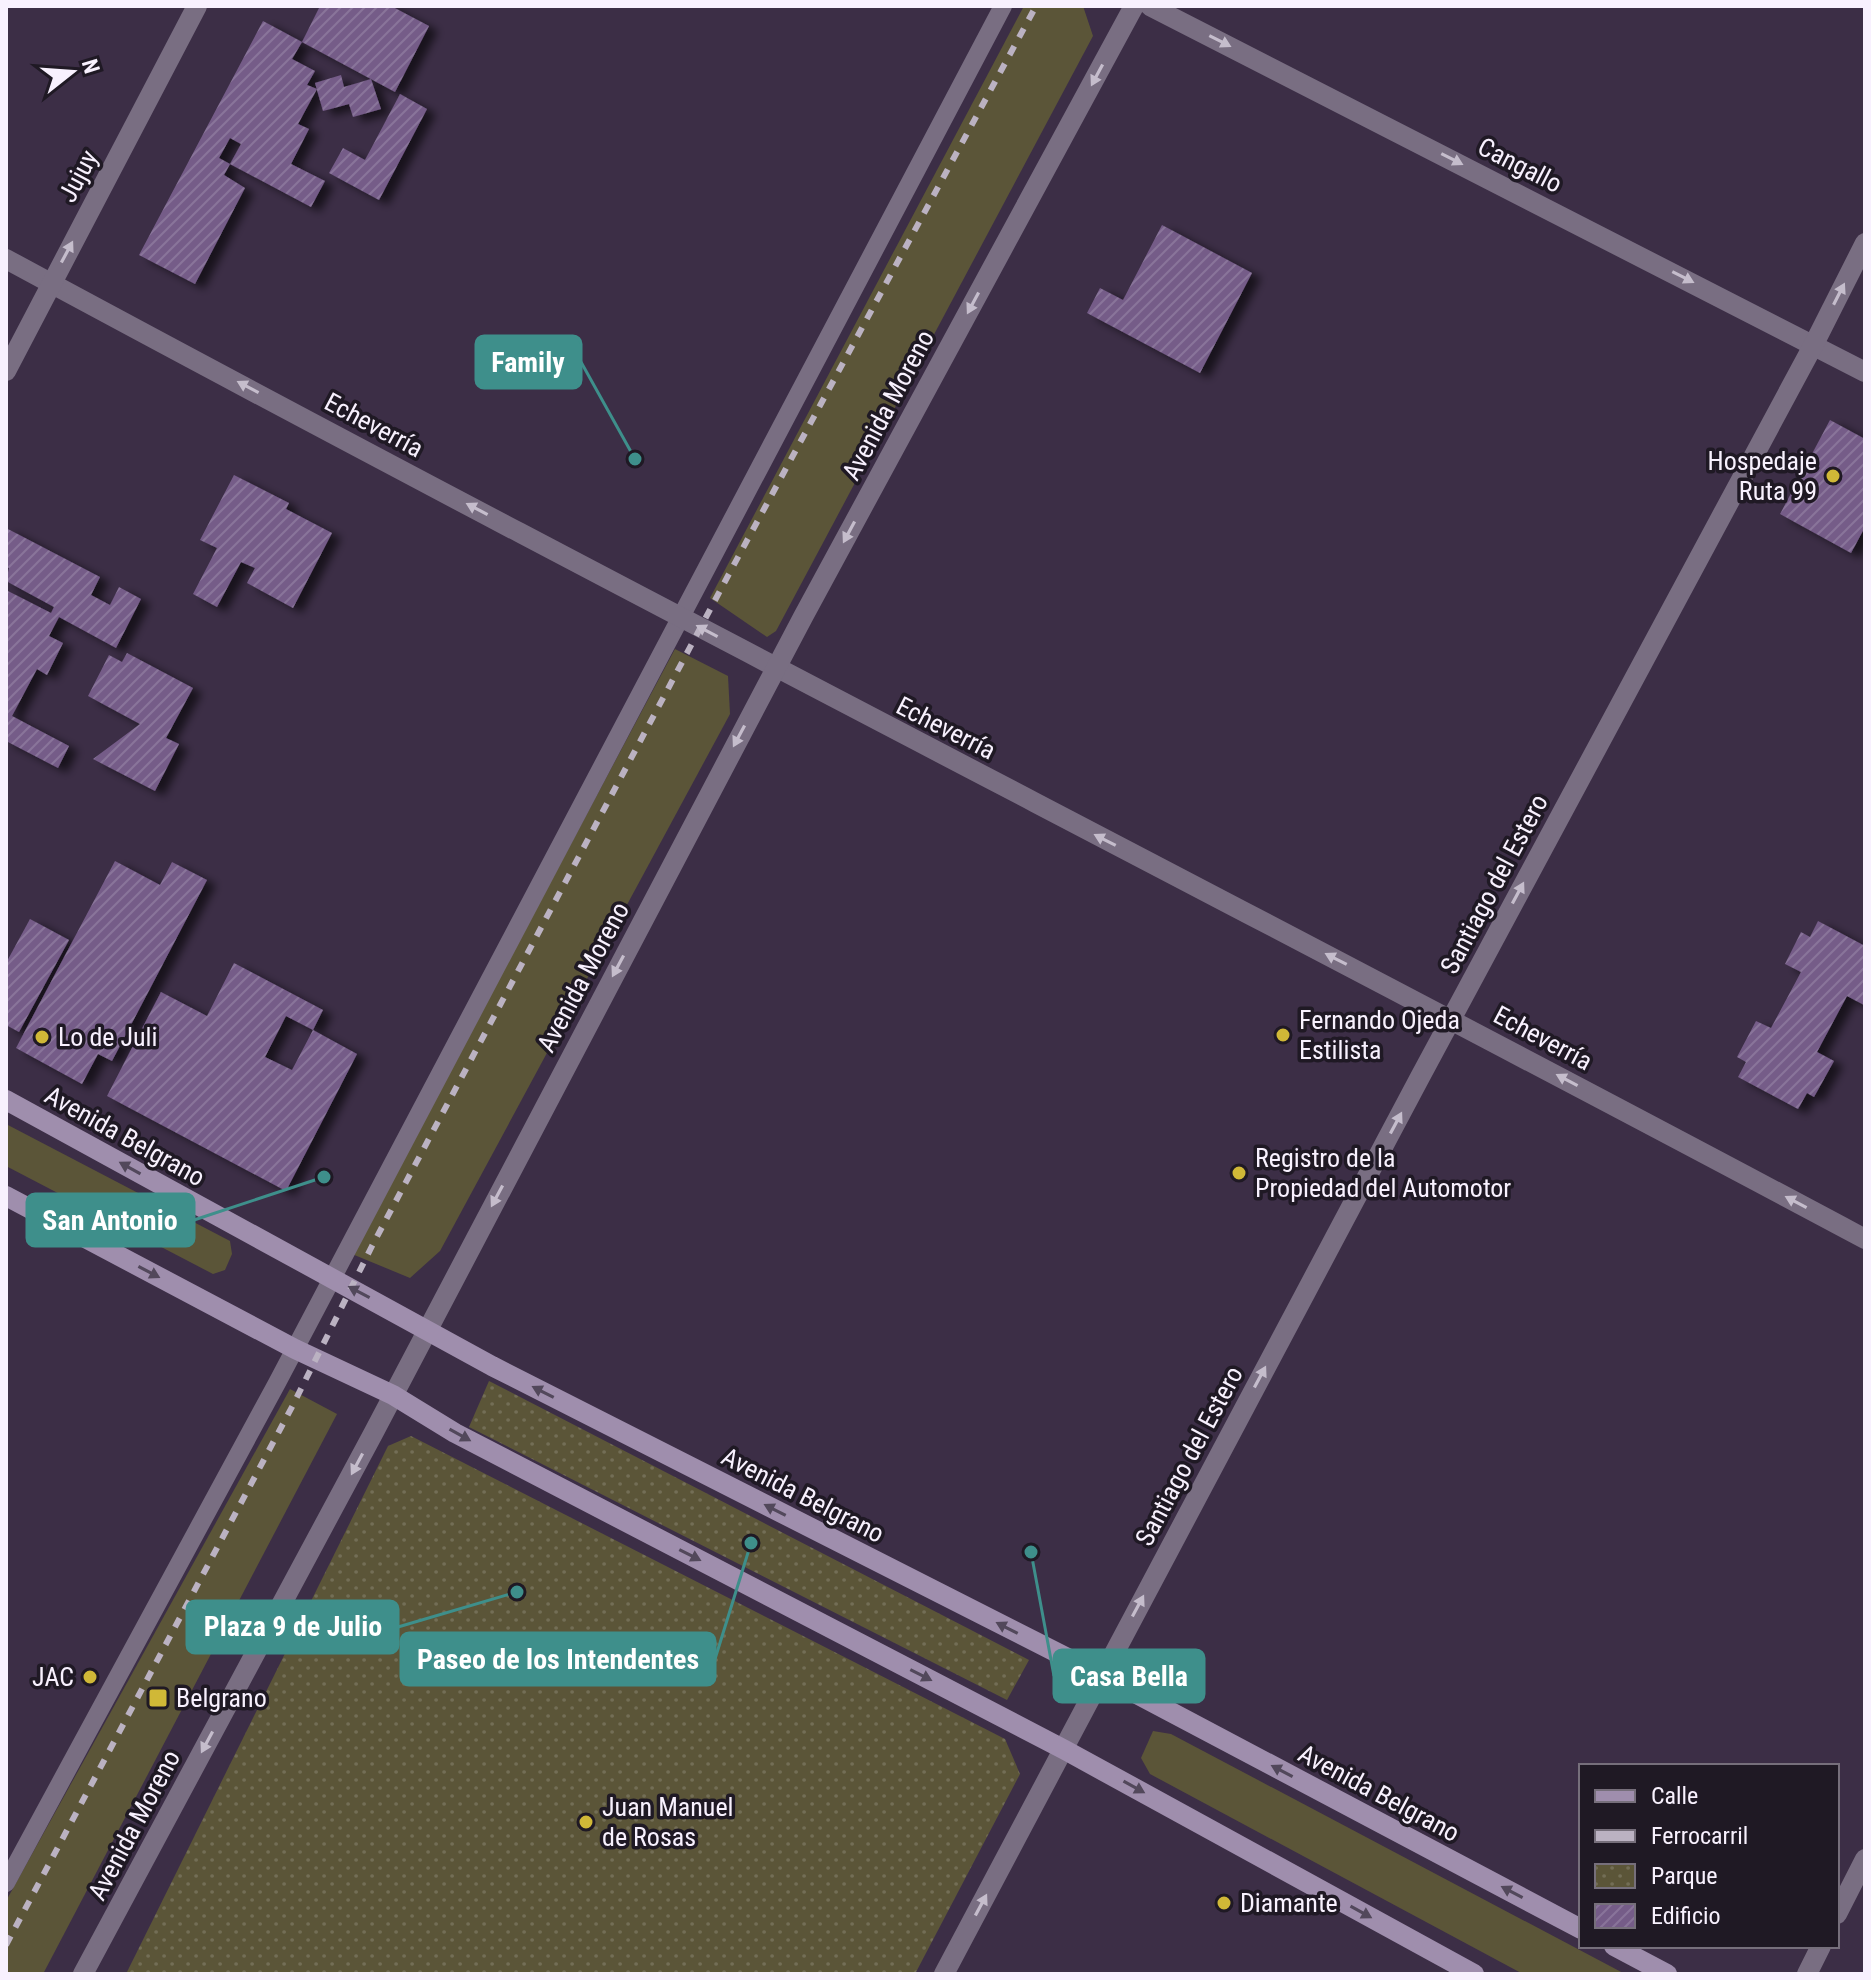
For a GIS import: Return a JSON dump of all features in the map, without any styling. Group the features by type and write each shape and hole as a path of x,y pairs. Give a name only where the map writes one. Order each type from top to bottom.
{"main road":[{"name":"Avenida Belgrano","path":"6,1100 506,1373 1101,1675 1579,1928"},
{"path":"6,1196 295,1349 393,1395 469,1440 1065,1750 1474,1974"},
{"path":"1618,1948 1667,1974"}],"street":[{"name":"Jujuy","path":"6,371 197,6"},
{"name":"Avenida Moreno","path":"83,1974 393,1395 776,667 1134,6"},
{"name":"Cangallo","path":"1150,6 1865,372"},
{"name":"Santiago del Estero","path":"944,1974 1451,1019 1814,344 1865,243"},
{"name":"Echeverría","path":"6,259 1865,1239"},
{"path":"1839,1910 1865,1859"},
{"path":"1807,1974 1820,1948"}],"lane":[{"path":"6,1883 295,1349 1003,6"}],"green space":[{"path":"1024,6 1083,6 1093,36 776,631 767,637 710,598"},
{"path":"675,649 728,676 730,714 440,1251 410,1278 352,1254"},
{"path":"6,1124 230,1241 232,1254 225,1270 213,1274 6,1166"},
{"path":"489,1381 1029,1660 1007,1700 469,1427"},
{"path":"290,1389 337,1414 43,1974 6,1974 6,1901"},
{"path":"411,1436 1005,1739 1020,1774 915,1974 126,1974 388,1446"},
{"path":"1153,1731 1171,1734 1625,1974 1523,1974 1150,1774 1141,1758"}],"building":[{"path":"320,6 391,6 429,26 395,92 302,42"},
{"path":"263,21 302,42 292,59 315,71 307,85 317,89 298,124 309,129 291,164 325,181 311,207 230,164 224,175 245,188 195,284 139,255","holes":["230,138 241,144 230,164 219,158"]},
{"path":"341,75 344,87 371,79 381,109 353,117 349,104 323,111 315,83"},
{"path":"400,94 427,109 379,200 329,173 343,148 365,160"},
{"path":"1162,225 1252,273 1200,373 1087,313 1100,288 1123,300"},
{"name":"Hospedaje Ruta 99","path":"1830,420 1865,439 1865,527 1851,553 1780,514"},
{"path":"234,475 289,503 286,509 332,533 293,608 247,583 255,568 241,562 217,607 193,594 217,548 200,540"},
{"path":"6,528 100,577 91,595 110,605 119,587 141,599 116,648 59,617 49,636 63,643 47,675 37,669 12,716 69,746 58,768 8,742 6,746 6,590 51,613 54,607 6,581 9,568 6,567"},
{"path":"127,653 193,688 166,738 179,744 155,791 93,759 140,724 88,696 109,655 122,662"},
{"path":"115,861 160,885 172,862 207,880 112,1061 98,1054 82,1084 16,1048"},
{"path":"30,919 69,940 19,1032 6,1025 6,963"},
{"path":"1818,921 1865,946 1865,1002 1864,1005 1847,996 1817,1052 1834,1061 1814,1097 1807,1093 1798,1109 1738,1077 1746,1062 1737,1057 1756,1021 1771,1028 1801,972 1785,964 1801,932 1810,937"},
{"path":"234,963 323,1010 313,1030 357,1054 286,1191 107,1096 161,992 207,1016","holes":["286,1016 313,1030 292,1070 265,1057"]}],"railway":[{"path":"6,1945 730,572 1036,6"}],"place":[{"name":"Family","path":"635,459"},
{"name":"Hospedaje Ruta 99","path":"1833,476"},
{"name":"Fernando Ojeda Estilista","path":"1283,1035"},
{"name":"Lo de Juli","path":"42,1037"},
{"name":"Registro de la Propiedad del Automotor","path":"1239,1173"},
{"name":"San Antonio","path":"324,1177"},
{"name":"Paseo de los Intendentes","path":"751,1543"},
{"name":"Casa Bella","path":"1031,1552"},
{"name":"Plaza 9 de Julio","path":"517,1592"},
{"name":"JAC","path":"90,1677"},
{"name":"Belgrano","path":"158,1698"},
{"name":"Juan Manuel de Rosas","path":"586,1822"},
{"name":"Diamante","path":"1224,1903"}]}
